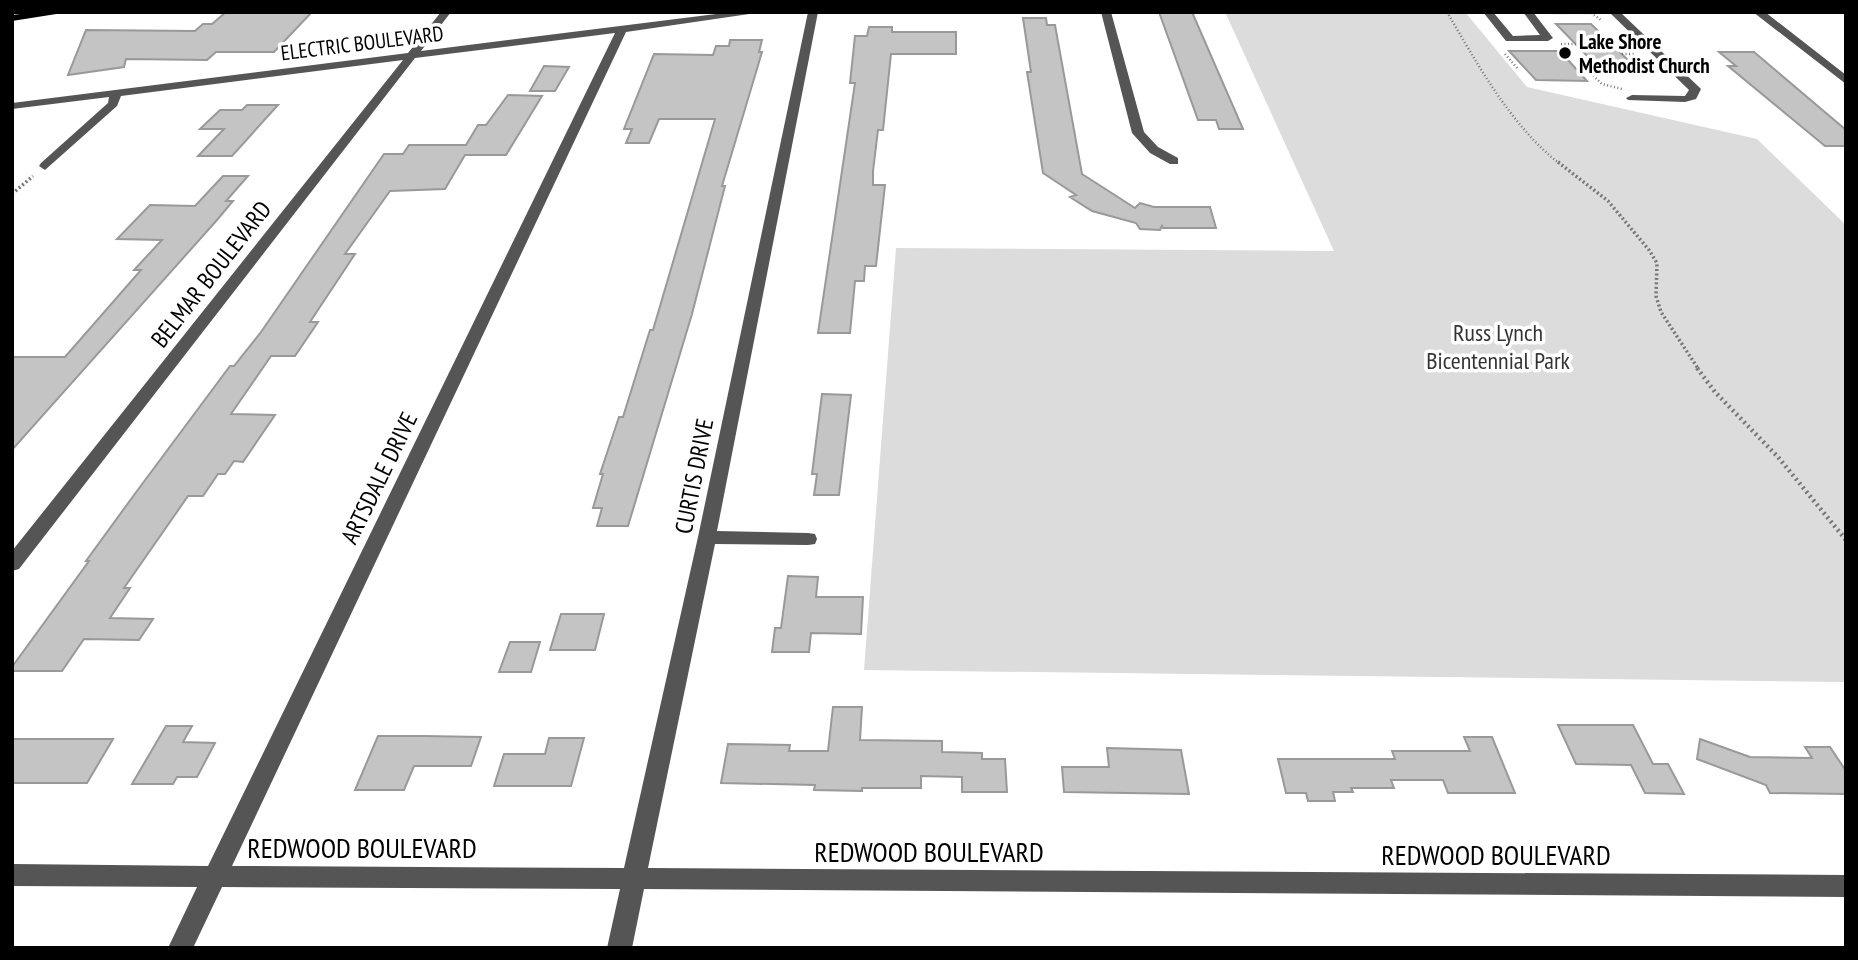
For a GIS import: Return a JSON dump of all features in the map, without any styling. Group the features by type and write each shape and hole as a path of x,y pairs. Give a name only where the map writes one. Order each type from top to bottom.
{"main road":[{"path":"12,18 64,12"}],"street":[{"name":"BELMAR BOULEVARD","path":"12,564 446,12"},
{"name":"ELECTRIC BOULEVARD","path":"12,106 758,12"},
{"name":"CURTIS DRIVE","path":"619,948 813,12"},
{"path":"1106,12 1138,133 1154,150 1174,161"},
{"path":"1488,12 1510,39 1548,38 1528,12"},
{"path":"1614,12 1695,89 1692,97 1685,99 1632,98"},
{"path":"1758,12 1846,81"},
{"name":"ARTSDALE DRIVE","path":"180,948 622,30"},
{"path":"45,166 113,104 116,93"},
{"path":"706,537 808,539"},
{"name":"REDWOOD BOULEVARD","path":"12,875 1846,886"}],"path":[{"path":"1447,12 1485,74 1541,149 1608,201 1649,250 1657,263 1656,296 1661,312 1695,366 1778,457 1846,540"},
{"path":"1542,13 1591,13 1603,20"},
{"path":"1556,34 1565,44"},
{"path":"1629,48 1642,61"},
{"path":"12,194 45,166"}],"green space":[{"name":"Russ Lynch Bicentennial Park","path":"1225,12 1465,12 1527,87 1757,139 1846,225 1846,682 864,670 896,248 1334,251"}],"building":[{"path":"226,12 312,12 274,52 216,52 207,60 126,59 124,67 68,75 86,30 195,31 203,24 212,24"},
{"path":"1159,12 1192,12 1243,129 1219,129 1216,120 1198,120"},
{"path":"1023,18 1046,18 1047,25 1055,25 1082,174 1135,208 1140,203 1154,207 1210,207 1216,228 1162,226 1160,230 1140,229 1136,223 1092,211 1070,197 1076,195 1043,173 1027,72 1031,72"},
{"path":"1556,24 1591,24 1631,63 1594,63"},
{"path":"869,27 892,27 892,32 956,32 956,54 891,54 883,130 878,130 873,171 873,185 885,185 876,266 865,266 864,281 855,281 850,333 818,333 855,83 850,83 855,36 867,36"},
{"path":"730,40 762,40 759,52 762,52 722,186 725,186 692,314 628,526 597,526 602,508 593,508 603,474 600,474 619,417 623,417 650,330 653,330 715,119 659,119 649,143 626,143 632,129 624,129 654,54 713,55 716,46 729,46"},
{"path":"1509,51 1560,51 1587,81 1536,80"},
{"path":"1719,52 1754,52 1846,130 1846,146 1825,146 1728,66 1736,66"},
{"path":"544,66 569,67 555,91 530,91"},
{"path":"508,95 542,96 506,155 465,155 445,189 390,191 345,254 355,254 310,322 318,322 295,356 271,356 231,414 275,415 243,462 234,461 225,474 218,474 203,496 188,496 124,588 130,588 110,618 153,619 139,640 84,639 62,671 12,671 12,667 89,561 86,561 230,366 234,366 261,332 384,154 403,154 409,145 466,145 478,125 486,125"},
{"path":"247,105 278,105 232,156 198,156 224,129 200,129 220,110 242,110"},
{"path":"223,176 248,176 226,201 233,201 217,220 12,450 12,357 65,357 141,270 134,270 162,240 117,239 150,205 195,206"},
{"path":"822,394 851,395 839,495 814,495 817,474 812,474"},
{"path":"788,576 818,577 816,597 863,597 861,634 811,633 809,652 772,652 775,628 781,628"},
{"path":"561,614 604,614 595,650 550,650"},
{"path":"510,642 540,642 531,672 499,672"},
{"path":"833,707 862,707 860,740 942,741 942,752 982,753 982,759 1005,759 1007,792 962,792 962,777 921,776 921,788 862,788 862,791 814,790 815,785 721,783 728,744 790,745 789,751 828,751"},
{"path":"1558,725 1633,725 1653,764 1668,764 1684,794 1645,793 1631,765 1576,764"},
{"path":"166,726 192,726 183,742 215,743 197,777 177,777 173,784 132,784"},
{"path":"378,736 481,737 471,766 414,766 404,790 355,790"},
{"path":"1464,737 1492,737 1515,793 1448,793 1443,780 1391,780 1394,788 1351,788 1353,792 1333,792 1335,801 1308,801 1306,793 1286,793 1278,759 1395,759 1392,751 1470,751"},
{"path":"549,738 584,738 571,786 494,786 504,754 545,754"},
{"path":"12,739 113,739 87,783 12,783"},
{"path":"1700,739 1750,757 1812,758 1805,747 1830,747 1846,771 1846,794 1770,793 1766,785 1697,759"},
{"path":"1107,748 1181,750 1189,794 1064,792 1062,767 1109,767"}],"place":[{"name":"Lake Shore Methodist Church","path":"1565,53"}]}
